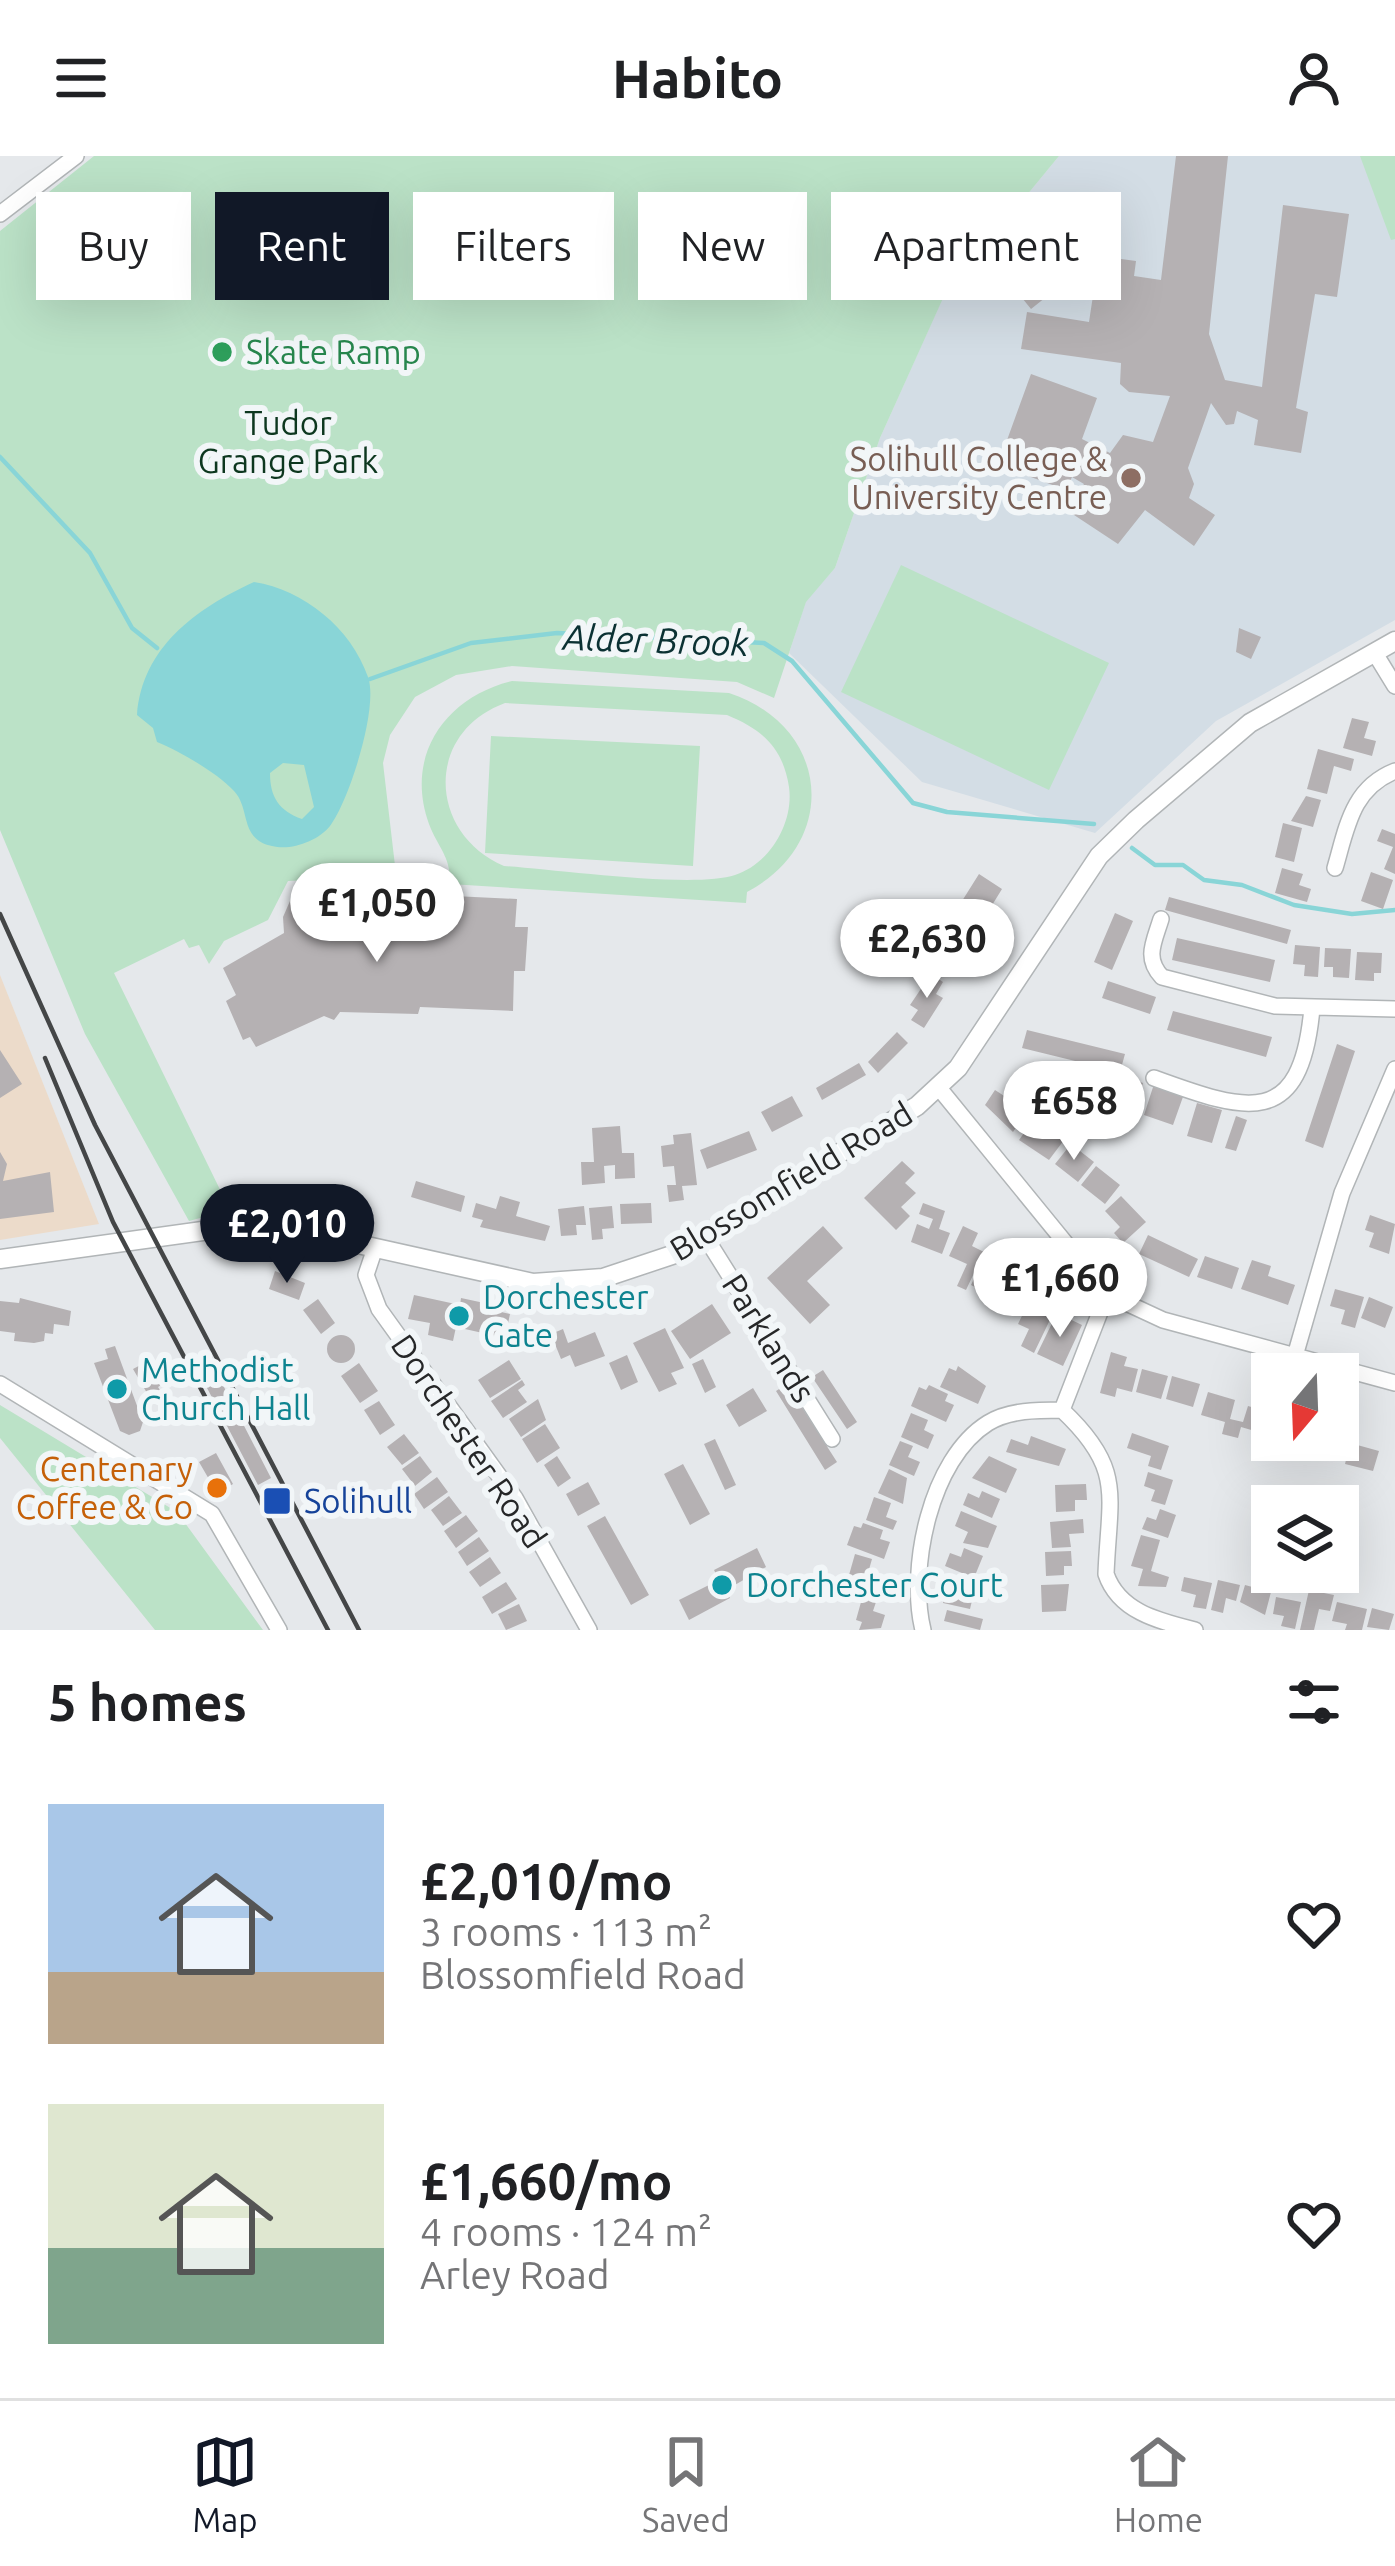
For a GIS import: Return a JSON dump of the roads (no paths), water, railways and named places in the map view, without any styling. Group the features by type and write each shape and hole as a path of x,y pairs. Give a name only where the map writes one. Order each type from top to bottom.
{"main road":[{"name":"Blossomfield Road","path":"0,1259 217,1229 313,1234 496,1278 566,1283 627,1274 706,1238 939,1088 976,1043 1099,856 1125,830 1250,723 1395,641"}],"street":[{"path":"0,214 76,156"},
{"path":"1376,655 1395,686"},
{"path":"1335,868 1354,806 1369,783 1395,771"},
{"path":"1161,919 1150,954 1151,966 1162,977 1275,1006 1395,1010"},
{"path":"1154,1078 1245,1107 1263,1102 1287,1090 1303,1070 1312,1008"},
{"path":"1296,1353 1334,1215 1395,1069"},
{"path":"939,1088 1107,1294 1162,1320 1284,1353"},
{"name":"Parklands","path":"706,1238 832,1439"},
{"name":"Dorchester Road","path":"375,1248 366,1275 379,1309 515,1498 589,1630"},
{"path":"1062,1409 1107,1294"},
{"path":"1359,1373 1395,1383"},
{"path":"0,1384 212,1514 279,1630"},
{"path":"922,1630 916,1571 920,1535 959,1451 987,1423 1011,1414 1062,1409"},
{"path":"1062,1409 1104,1457 1111,1473 1106,1574 1111,1589 1155,1620 1195,1630"}],"water":[{"path":"254,582 291,593 323,614 350,643 368,677 366,731 346,796 325,831 296,846 272,846 255,837 234,791 198,763 157,742 153,728 137,715 149,670 175,634 192,618","holes":["283,763 304,765 314,807 302,819 277,802 270,773"]}],"waterway":[{"name":"Alder Brook","path":"0,457 90,553 132,628 157,648"},
{"name":"Alder Brook","path":"370,679 471,643 557,633 764,643 792,661 913,803 947,812 1094,824"},
{"name":"Alder Brook","path":"1132,848 1155,865 1183,865 1204,880 1242,885 1294,905 1352,914 1395,910"}],"railway":[{"path":"0,914 95,1125 359,1630"},
{"path":"45,1058 113,1222 328,1630"}],"place":[{"name":"Skate Ramp","path":"222,352"},
{"name":"Solihull College & University Centre","path":"1131,478"},
{"name":"Dorchester Gate","path":"459,1316"},
{"name":"Methodist Church Hall","path":"117,1389"},
{"name":"Centenary Coffee & Co","path":"217,1488"},
{"name":"Solihull","path":"277,1501"},
{"name":"Dorchester Court","path":"722,1585"}],"park label":[{"name":"Tudor Grange Park","path":"288,442"}]}
